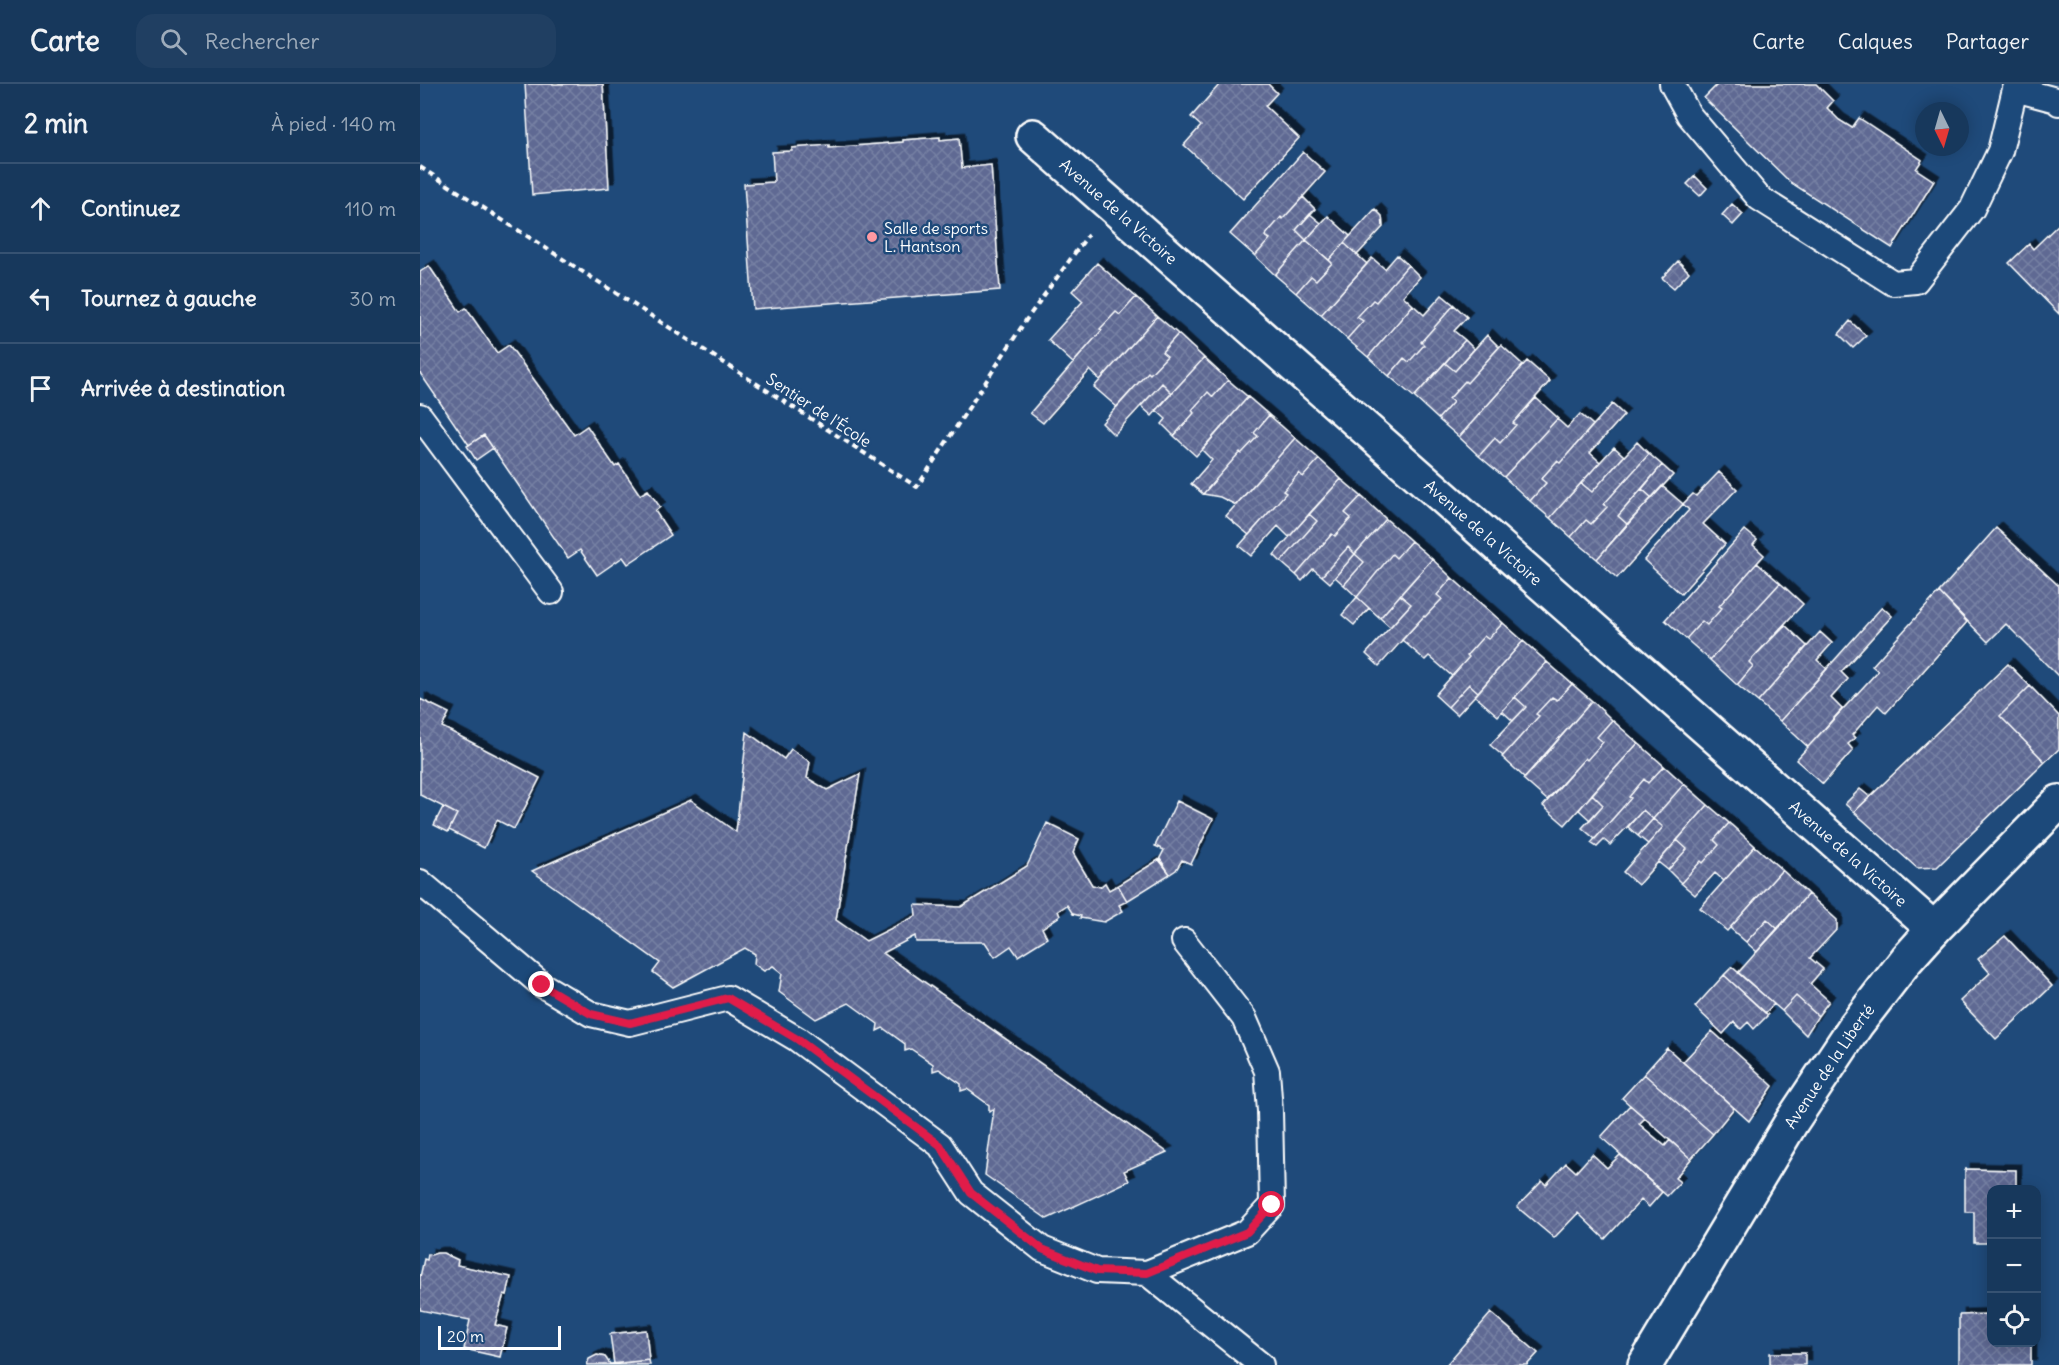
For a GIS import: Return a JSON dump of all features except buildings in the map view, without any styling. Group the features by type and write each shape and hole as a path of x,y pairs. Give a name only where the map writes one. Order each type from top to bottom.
{"street":[{"name":"Avenue de la Victoire","path":"1034,136 1934,929"},
{"name":"Avenue de la Liberté","path":"1645,1365 1792,1121 1856,1025 1907,959 1934,929 2059,802"}],"lane":[{"path":"1672,84 1689,115 1759,198 1893,283 1916,281 1972,209 2000,151 2015,89 2056,100 2059,104"},
{"path":"420,416 551,592"},
{"path":"420,882 542,985 591,1014 630,1023 728,998 797,1039 940,1145 971,1193 1042,1249 1097,1271 1147,1273 1247,1232 1272,1205 1267,1071 1244,1018 1184,941"},
{"path":"1147,1273 1261,1365"}],"path":[{"name":"Sentier de l'École","path":"420,166 917,487 1026,320 1110,204"}],"place":[{"name":"Salle de sports L. Hantson","path":"872,237"}],"route":[{"path":"542,985 591,1014 630,1023 728,998 797,1039 940,1145 971,1193 1042,1249 1097,1271 1147,1273 1247,1232 1272,1205"}]}
